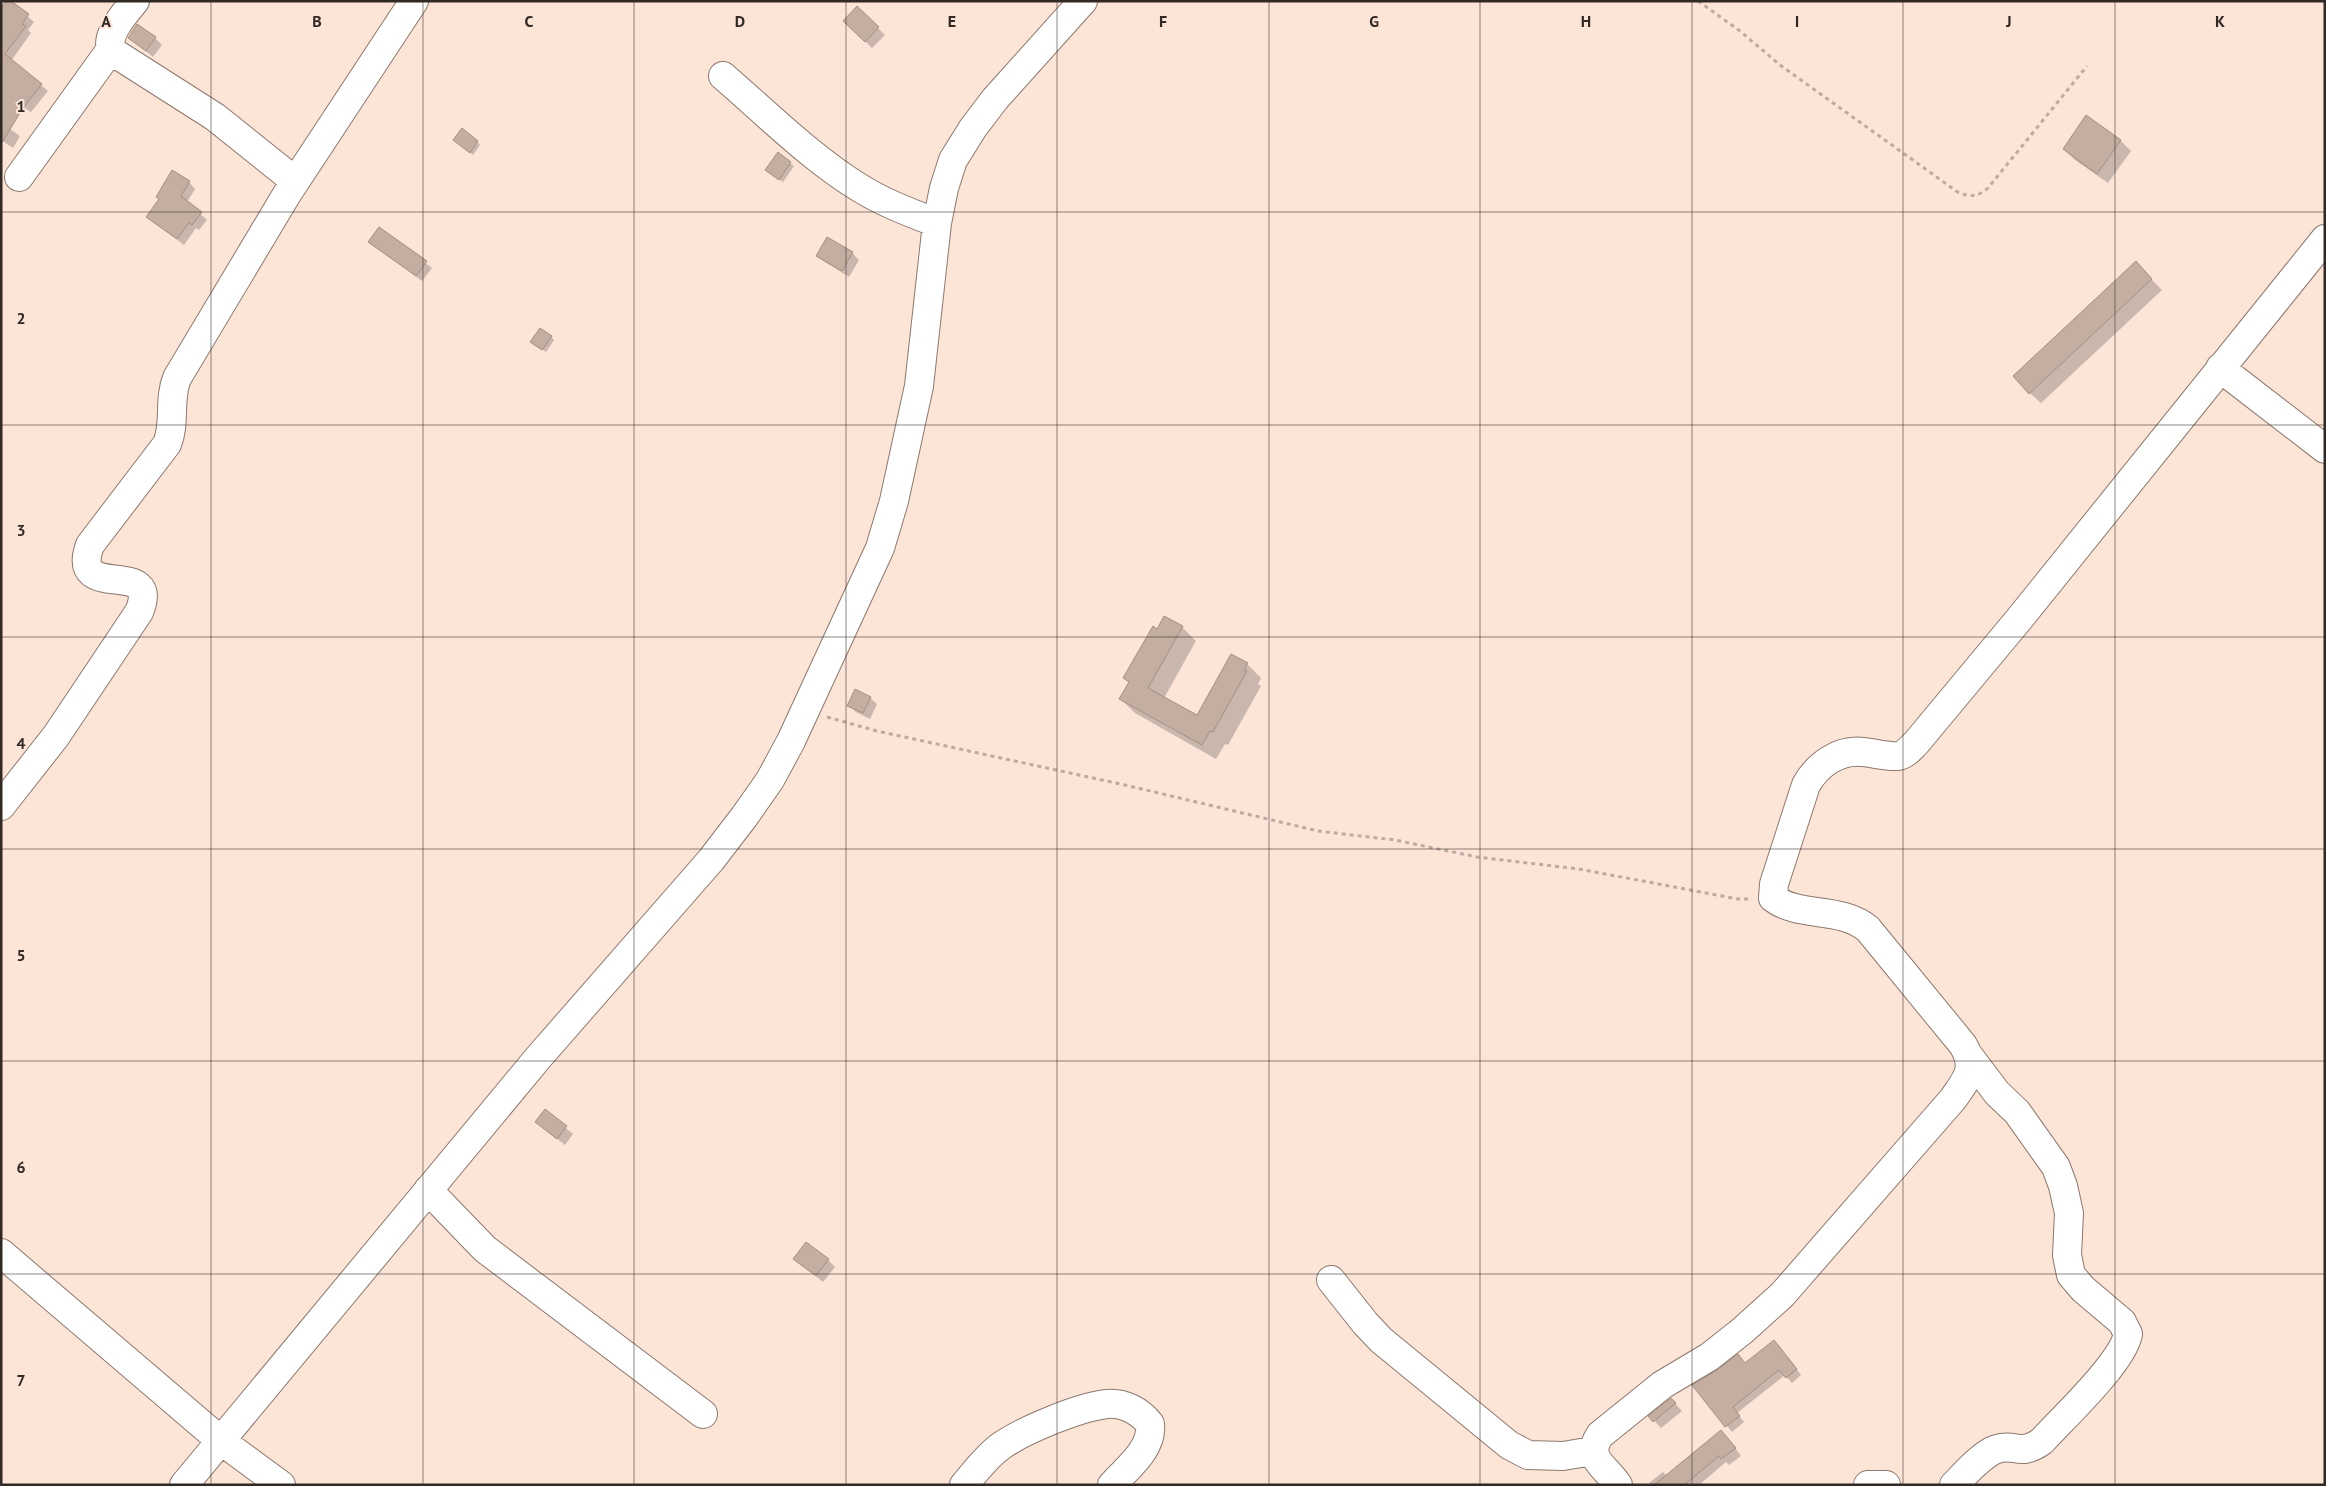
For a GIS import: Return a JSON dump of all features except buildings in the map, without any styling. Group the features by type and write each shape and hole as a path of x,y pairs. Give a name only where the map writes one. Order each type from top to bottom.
{"street":[{"path":"19,176 111,49 114,31 135,1"},
{"path":"1,806 56,736 144,602 142,590 130,582 95,575 85,565 90,545 167,444 173,426 171,398 177,378 294,182 414,1"},
{"path":"184,1485 428,1190 626,955 711,860 770,780 880,548 894,501 919,386 937,223 944,188 953,160 972,128 1083,1"},
{"path":"111,49 215,117 294,182"},
{"path":"724,76 835,171 860,189 937,223"},
{"path":"1954,1485 1994,1450 1999,1448 2024,1450 2032,1448 2042,1441 2104,1373 2122,1350 2128,1334 2122,1322 2083,1289 2071,1275 2067,1255 2069,1213 2063,1186 2056,1167 2017,1112 1997,1093 1873,936 1859,922 1785,905 1773,898 1774,884 1806,785 1813,772 1821,764 1845,753 1860,751 1899,756 1907,752 2020,618 2325,239"},
{"path":"2220,368 2325,449"},
{"path":"1618,1485 1598,1462 1593,1451 1600,1435 1662,1385 1709,1357 1742,1331 1782,1295 1953,1099 1965,1081 1970,1069 1969,1056"},
{"path":"428,1190 485,1249 703,1414"},
{"path":"1,1253 220,1440 281,1485"},
{"path":"1331,1280 1381,1340 1508,1445 1528,1454 1562,1456 1593,1451"},
{"path":"964,1485 999,1447 1018,1435 1037,1426 1107,1404 1120,1405 1134,1410 1150,1424 1151,1433 1142,1451 1112,1485"},
{"path":"1868,1485 1886,1485"}],"path":[{"path":"1698,1 1740,31 1780,65 1959,193 1970,196 1980,195 1988,188 2087,66"},
{"path":"804,711 877,731 1125,785 1318,832 1395,840 1478,857 1579,869 1738,899 1773,898"}]}
